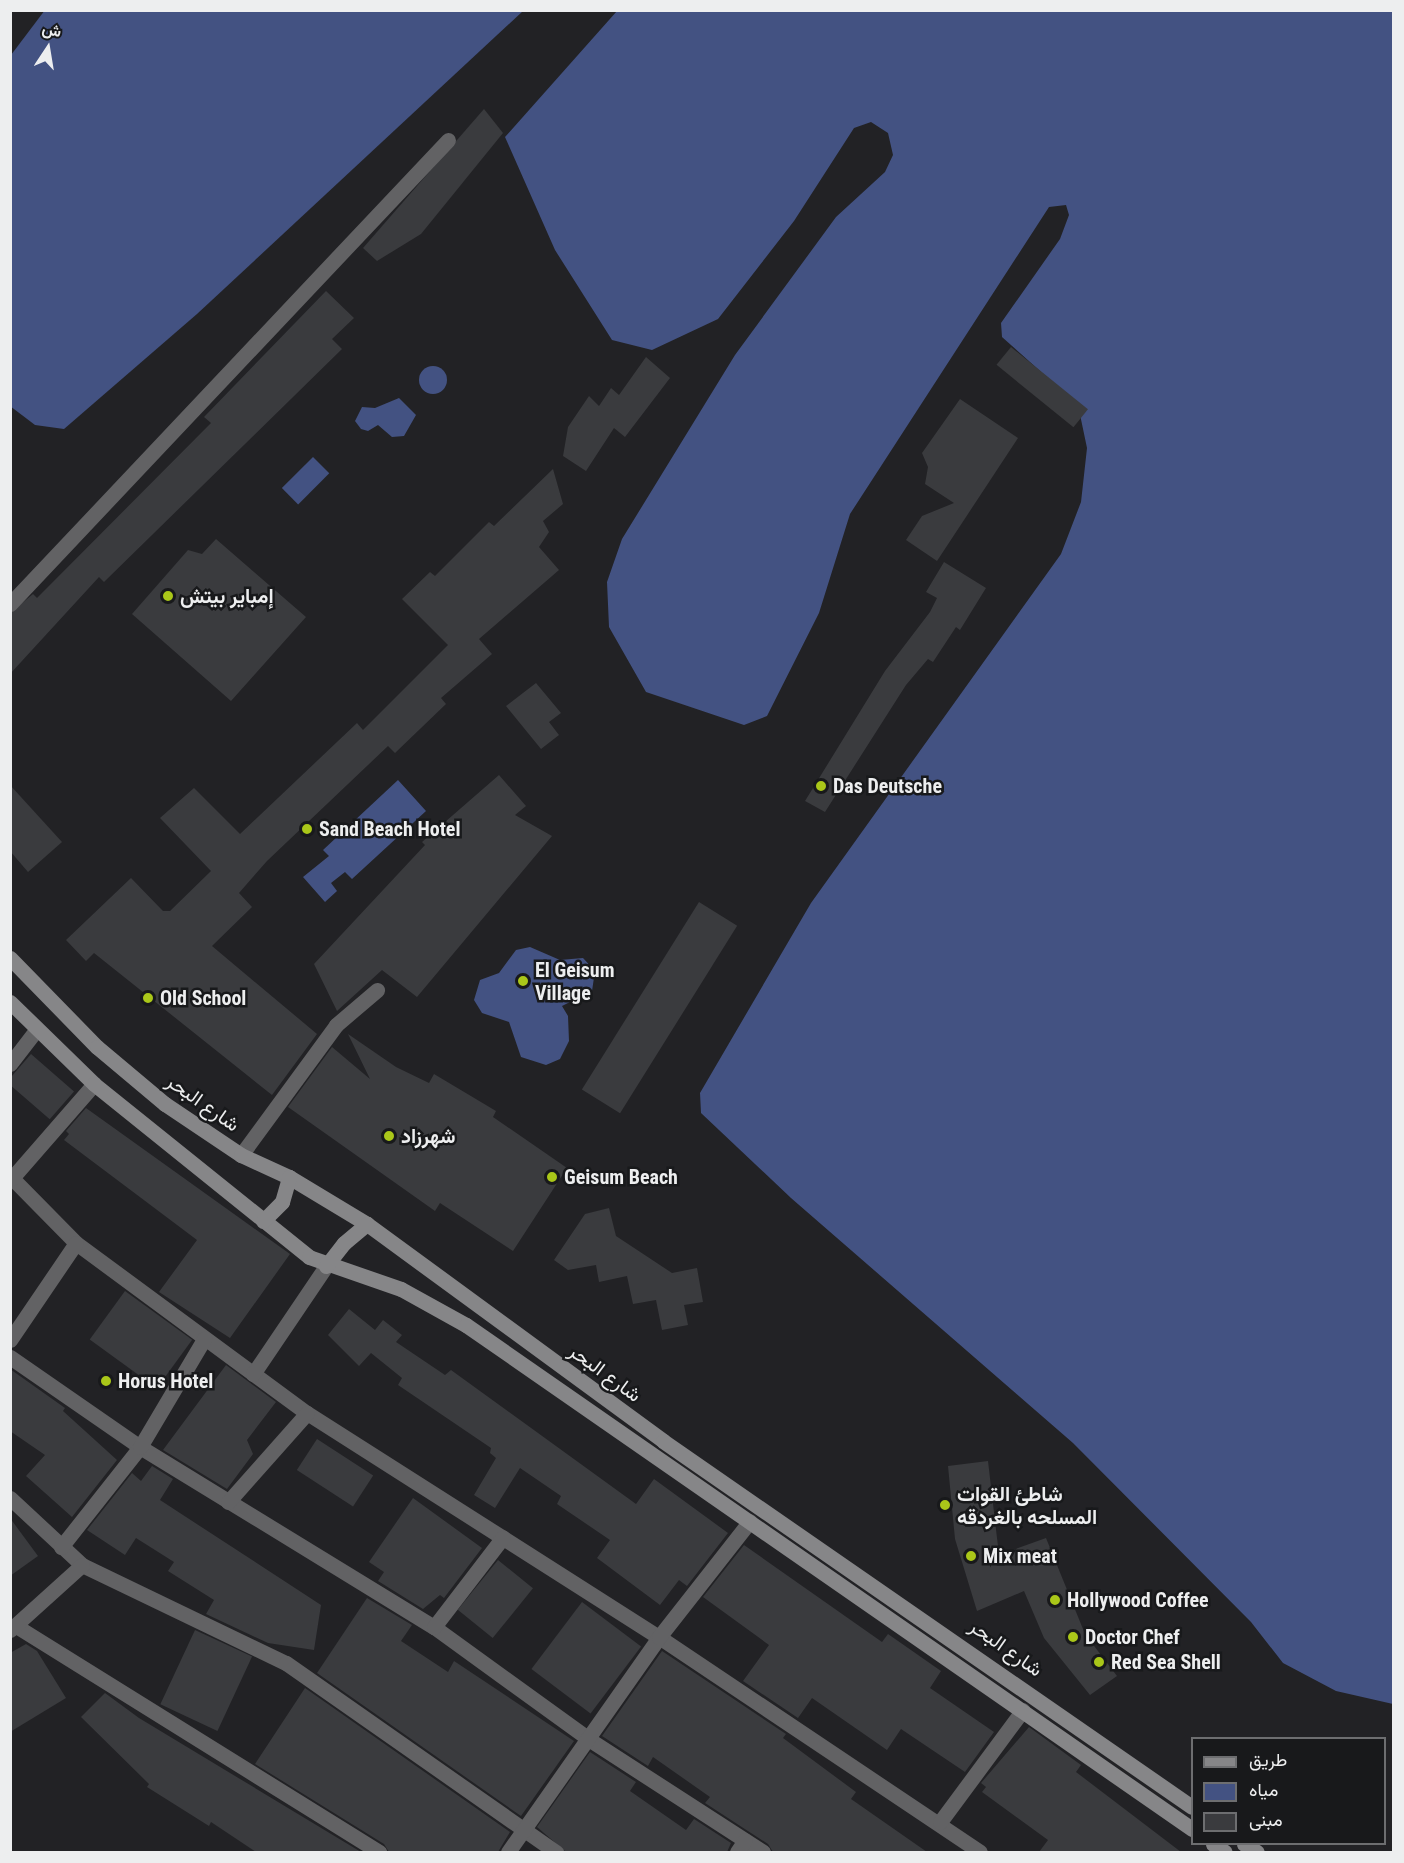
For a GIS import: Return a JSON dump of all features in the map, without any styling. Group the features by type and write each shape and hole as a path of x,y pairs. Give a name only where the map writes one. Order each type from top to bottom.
{"main road":[{"name":"شارع البحر","path":"10,958 130,1077 241,1155 290,1177 367,1224 673,1448 1003,1671 1191,1805"},
{"name":"شارع البحر","path":"10,1002 94,1084 263,1221 326,1266 401,1289 466,1325 1191,1828"},
{"path":"263,1221 282,1202 290,1177"},
{"path":"326,1266 344,1243 367,1224"}],"street":[{"path":"10,604 448,140"},
{"path":"241,1155 336,1025 377,990"},
{"path":"10,1064 37,1029"},
{"path":"94,1084 11,1177 76,1243 204,1340 307,1413 659,1637 940,1822 980,1852"},
{"path":"10,1340 76,1243"},
{"path":"253,1374 326,1266"},
{"path":"61,1547 140,1447 204,1340"},
{"path":"10,1357 140,1447 434,1627 741,1846 763,1852"},
{"path":"228,1502 307,1413"},
{"path":"10,1498 82,1565 286,1663 556,1852"},
{"path":"508,1852 590,1740 659,1637 750,1521"},
{"path":"434,1627 503,1537"},
{"path":"82,1565 13,1628 380,1852"},
{"path":"940,1822 1023,1710"}],"water":[{"path":"45,10 523,11 197,314 64,429 35,425 10,406 11,55"},
{"path":"617,11 1393,11 1393,1704 1336,1691 1283,1663 1251,1622 1073,1443 791,1198 701,1113 700,1093 811,903 1061,554 1081,502 1087,448 1078,405 1002,337 1001,323 1060,239 1069,215 1066,205 1049,207 850,514 819,613 767,716 744,725 646,692 609,627 607,582 622,539 735,355 836,217 885,172 893,155 888,133 871,122 854,128 794,221 718,319 652,350 612,340 555,250 505,137"},
{"path":"433,366 443,370 447,380 443,390 433,394 423,390 419,380 423,370"},
{"path":"399,398 416,415 404,436 392,437 378,425 368,431 361,429 355,421 362,407 375,408"},
{"path":"313,457 329,473 298,504 282,488"},
{"path":"398,780 426,811 352,879 345,872 331,883 337,891 325,902 303,877 329,856 323,850"},
{"path":"530,947 560,960 583,958 595,971 592,991 562,1006 568,1016 569,1041 560,1059 546,1065 521,1057 509,1022 482,1013 474,1000 480,980 499,973 516,950"}],"building":[{"path":"484,109 503,133 421,234 377,261 363,248"},
{"path":"326,291 354,318 332,339 342,349 104,582 99,577 10,674 10,613 33,594 37,598 211,423 204,417"},
{"path":"1011,347 1088,409 1073,427 997,365"},
{"path":"646,357 670,378 625,437 614,428 586,471 563,456 568,427 589,396 599,406 611,388 619,395"},
{"path":"960,399 1018,438 937,561 906,540 922,516 954,503 925,484 928,467 922,453"},
{"path":"553,469 563,504 543,521 549,532 539,547 559,570 479,639 492,654 441,698 446,704 395,753 388,746 267,861 239,893 252,907 212,946 317,1034 272,1095 94,953 86,961 66,940 131,878 163,911 170,911 211,871 160,818 194,788 240,834 357,723 363,730 448,645 402,599 430,572 435,576 489,522 494,526"},
{"path":"216,539 306,617 231,701 132,614 188,550 202,554"},
{"path":"944,562 986,588 960,630 956,627 933,662 928,659 906,685 825,812 805,801 885,671 930,612 937,598 926,592"},
{"path":"536,683 561,713 549,722 559,735 541,749 506,706"},
{"path":"499,775 526,806 515,815 552,836 417,997 382,970 337,1011 314,964 425,845 422,842"},
{"path":"10,785 62,842 28,872 10,851"},
{"path":"699,902 737,926 620,1113 582,1089"},
{"path":"348,1034 396,1067 429,1083 434,1074 496,1111 493,1117 567,1168 513,1251 440,1203 435,1211 288,1107 332,1047 370,1079"},
{"path":"31,1054 74,1091 50,1119 10,1085 10,1078"},
{"path":"86,1108 290,1254 230,1338 159,1292 197,1240 64,1140 69,1134 66,1131"},
{"path":"609,1208 616,1236 672,1273 697,1268 703,1302 684,1305 688,1325 662,1330 656,1300 633,1304 627,1276 599,1282 596,1265 568,1270 554,1260 585,1214"},
{"path":"125,1291 192,1340 157,1388 90,1340"},
{"path":"349,1309 375,1330 383,1320 402,1335 396,1342 445,1375 451,1370 636,1504 654,1479 728,1533 687,1586 679,1580 660,1605 597,1558 610,1540 557,1504 561,1496 520,1468 495,1508 474,1495 496,1458 490,1453 491,1448 398,1385 402,1378 371,1353 359,1366 328,1335"},
{"path":"226,1365 276,1402 247,1440 253,1454 227,1489 163,1450"},
{"path":"10,1369 65,1408 63,1411 117,1460 72,1517 26,1476 45,1455 10,1431"},
{"path":"317,1439 373,1475 353,1507 297,1470"},
{"path":"988,1461 999,1555 1046,1538 1085,1634 1117,1676 1090,1695 1044,1638 1024,1591 977,1611 955,1539 948,1466"},
{"path":"152,1466 173,1479 160,1500 321,1605 314,1650 268,1643 206,1614 214,1600 168,1571 174,1562 136,1538 125,1555 87,1530 132,1473 141,1481"},
{"path":"413,1498 482,1548 444,1598 440,1595 423,1609 378,1581 384,1572 369,1562"},
{"path":"10,1518 38,1556 10,1576"},
{"path":"744,1545 882,1642 888,1634 941,1671 930,1688 994,1732 965,1772 901,1729 887,1750 812,1698 798,1718 743,1681 769,1645 703,1597"},
{"path":"498,1560 533,1588 493,1638 458,1610"},
{"path":"367,1598 412,1625 401,1641 448,1672 454,1661 574,1741 521,1816 317,1673"},
{"path":"582,1602 641,1647 591,1714 531,1669"},
{"path":"195,1630 252,1657 217,1731 160,1704"},
{"path":"26,1644 37,1651 66,1698 10,1732 10,1653"},
{"path":"662,1651 786,1734 783,1738 856,1792 851,1799 927,1852 773,1852 768,1844 705,1803 710,1797 653,1757 648,1766 602,1736"},
{"path":"305,1688 510,1832 498,1852 389,1852 384,1844 255,1764"},
{"path":"105,1693 139,1718 361,1852 256,1852 211,1822 209,1826 147,1787 149,1784 81,1717"},
{"path":"1029,1727 1081,1765 1076,1772 1181,1852 1039,1852 1048,1840 982,1792 986,1787 981,1783"},
{"path":"590,1752 636,1782 630,1791 686,1830 694,1819 731,1843 727,1852 566,1852 537,1827"}],"place":[{"name":"إمباير بيتش","path":"168,596"},
{"name":"Das Deutsche","path":"821,786"},
{"name":"Sand Beach Hotel","path":"307,829"},
{"name":"El Geisum Village","path":"523,981"},
{"name":"Old School","path":"148,998"},
{"name":"شهرزاد","path":"389,1136"},
{"name":"Geisum Beach","path":"552,1177"},
{"name":"Horus Hotel","path":"106,1381"},
{"name":"شاطئ القوات المسلحه بالغردقه","path":"945,1505"},
{"name":"Mix meat","path":"971,1556"},
{"name":"Hollywood Coffee","path":"1055,1600"},
{"name":"Doctor Chef","path":"1073,1637"},
{"name":"Red Sea Shell","path":"1099,1662"}]}
